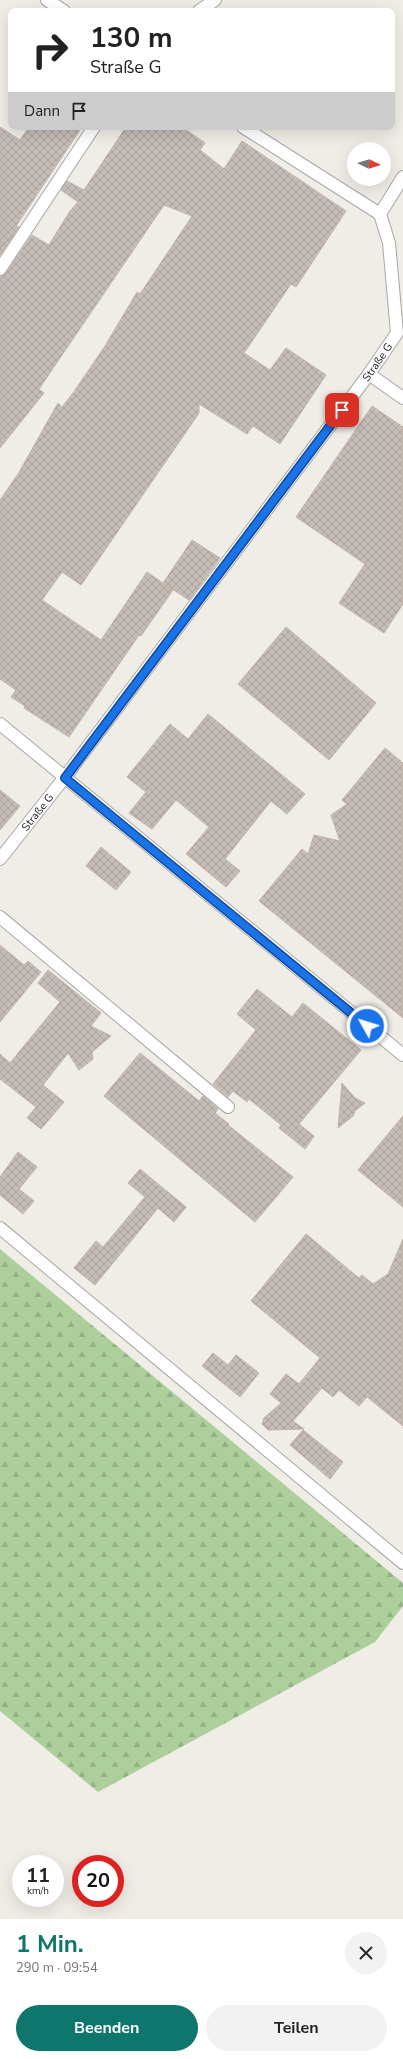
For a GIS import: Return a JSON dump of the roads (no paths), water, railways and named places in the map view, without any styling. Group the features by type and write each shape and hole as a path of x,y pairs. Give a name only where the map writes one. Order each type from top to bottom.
{"lane":[{"path":"47,0 59,8"},
{"path":"203,8 214,0"},
{"path":"0,269 92,130"},
{"path":"248,130 380,214 403,177"},
{"name":"Straße G","path":"0,859 65,778 369,374 400,335 389,243 380,214"},
{"path":"369,374 403,398"},
{"path":"0,724 403,1055"},
{"path":"0,918 228,1107"},
{"path":"0,1228 403,1563"}]}
